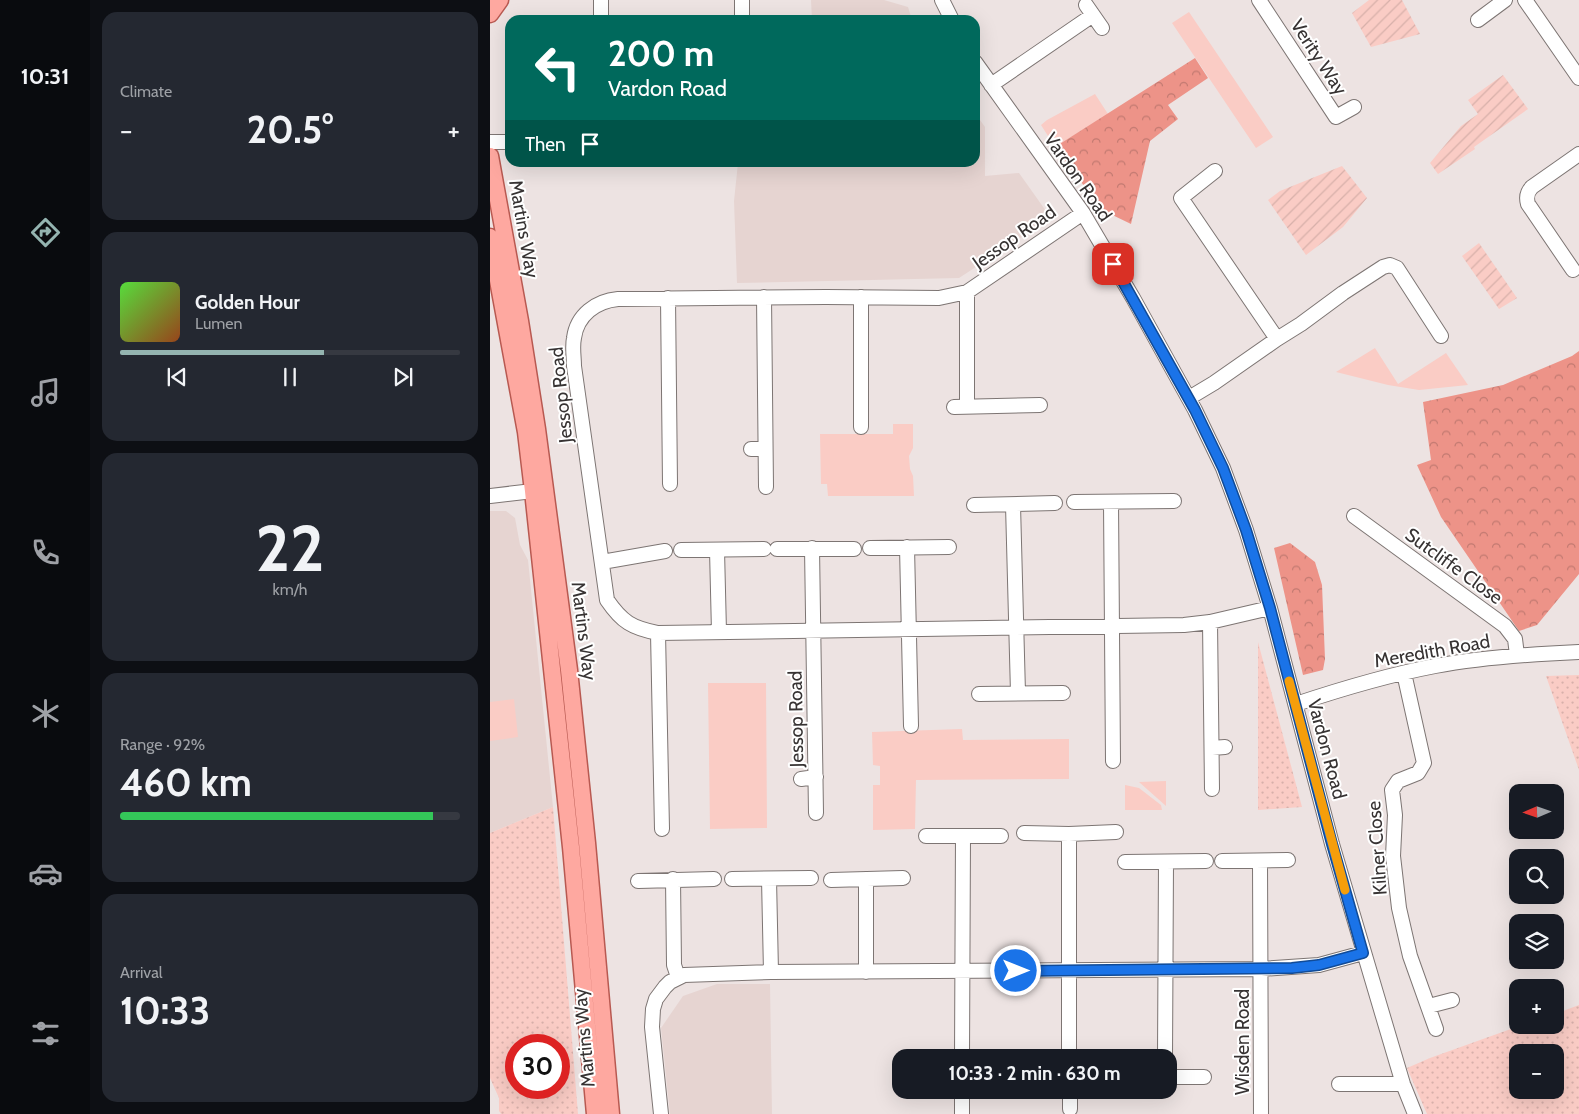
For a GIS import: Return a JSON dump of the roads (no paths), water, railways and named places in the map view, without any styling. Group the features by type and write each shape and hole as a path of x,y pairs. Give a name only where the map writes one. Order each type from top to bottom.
{"main road":[{"name":"Martins Way","path":"490,156 520,321 537,430 569,670 611,1114"},
{"name":"Martins Way","path":"490,237 526,432 572,847 595,1114"}],"street":[{"path":"600,0 601,15"},
{"path":"742,0 742,15"},
{"path":"942,0 950,15"},
{"name":"Verity Way","path":"1259,0 1336,118 1354,107"},
{"path":"1478,20 1505,0"},
{"path":"1525,0 1579,78"},
{"path":"991,85 1090,10 1102,28"},
{"name":"Vardon Road","path":"980,69 1083,213 1189,398 1223,468 1246,530 1270,608 1332,844 1363,953 1403,1084 1415,1114"},
{"path":"490,142 505,142"},
{"path":"1573,270 1528,204 1527,197 1528,190 1579,154"},
{"path":"1215,171 1181,198 1277,338"},
{"name":"Jessop Road","path":"1083,213 967,292 939,298 764,297 618,299 602,302 589,310 581,319 576,329 574,338 574,366 607,600 617,615 632,626 658,633 1184,625 1210,622 1270,608"},
{"path":"1189,398 1214,383 1277,338 1301,324 1343,293 1390,264 1397,268 1441,336"},
{"name":"Jessop Road","path":"967,292 961,406 1040,406"},
{"path":"764,297 766,487"},
{"path":"861,297 861,427"},
{"path":"668,298 663,450 670,484"},
{"path":"751,449 765,449"},
{"path":"490,496 533,491"},
{"path":"1074,502 1174,501"},
{"path":"1112,502 1113,761"},
{"path":"974,505 1056,503"},
{"path":"1012,505 1018,693"},
{"name":"Sutcliffe Close","path":"1354,516 1505,626 1515,639 1517,655"},
{"path":"870,548 949,547"},
{"name":"Jessop Road","path":"812,548 816,813"},
{"path":"907,548 911,726"},
{"path":"681,550 854,549"},
{"path":"717,550 719,632"},
{"path":"602,562 665,551"},
{"path":"1210,622 1218,747 1212,789"},
{"path":"658,633 654,776 662,829"},
{"name":"Meredith Road","path":"1296,704 1336,690 1404,673 1471,660 1517,655 1579,652"},
{"name":"Kilner Close","path":"1404,673 1424,763 1418,773 1398,781 1392,790 1395,815 1394,856 1400,908 1410,956 1436,1029"},
{"path":"979,694 1063,693"},
{"name":"Jessop Road","path":"801,779 816,777"},
{"path":"1024,834 1116,832"},
{"path":"1069,834 1070,1049"},
{"path":"926,836 1001,836"},
{"path":"962,836 962,1049"},
{"path":"1222,862 1288,860"},
{"path":"1125,862 1206,861"},
{"path":"1165,1049 1166,862"},
{"name":"Wisden Road","path":"1260,862 1261,1114"},
{"path":"732,879 811,878"},
{"path":"831,880 903,878"},
{"path":"638,880 714,879"},
{"path":"769,879 771,972"},
{"path":"866,879 866,972"},
{"path":"661,1114 652,1017 653,1009 660,993 670,982 678,977 674,965 673,880"},
{"name":"Wisden Road","path":"678,977 691,974 771,972 1261,969 1319,965 1363,953"},
{"path":"1429,1006 1452,1000"},
{"name":"Wisden Road","path":"1177,1077 1204,1077"},
{"path":"1339,1084 1403,1084"},
{"path":"1070,1099 1070,1109"},
{"path":"947,1109 962,1111"}]}
